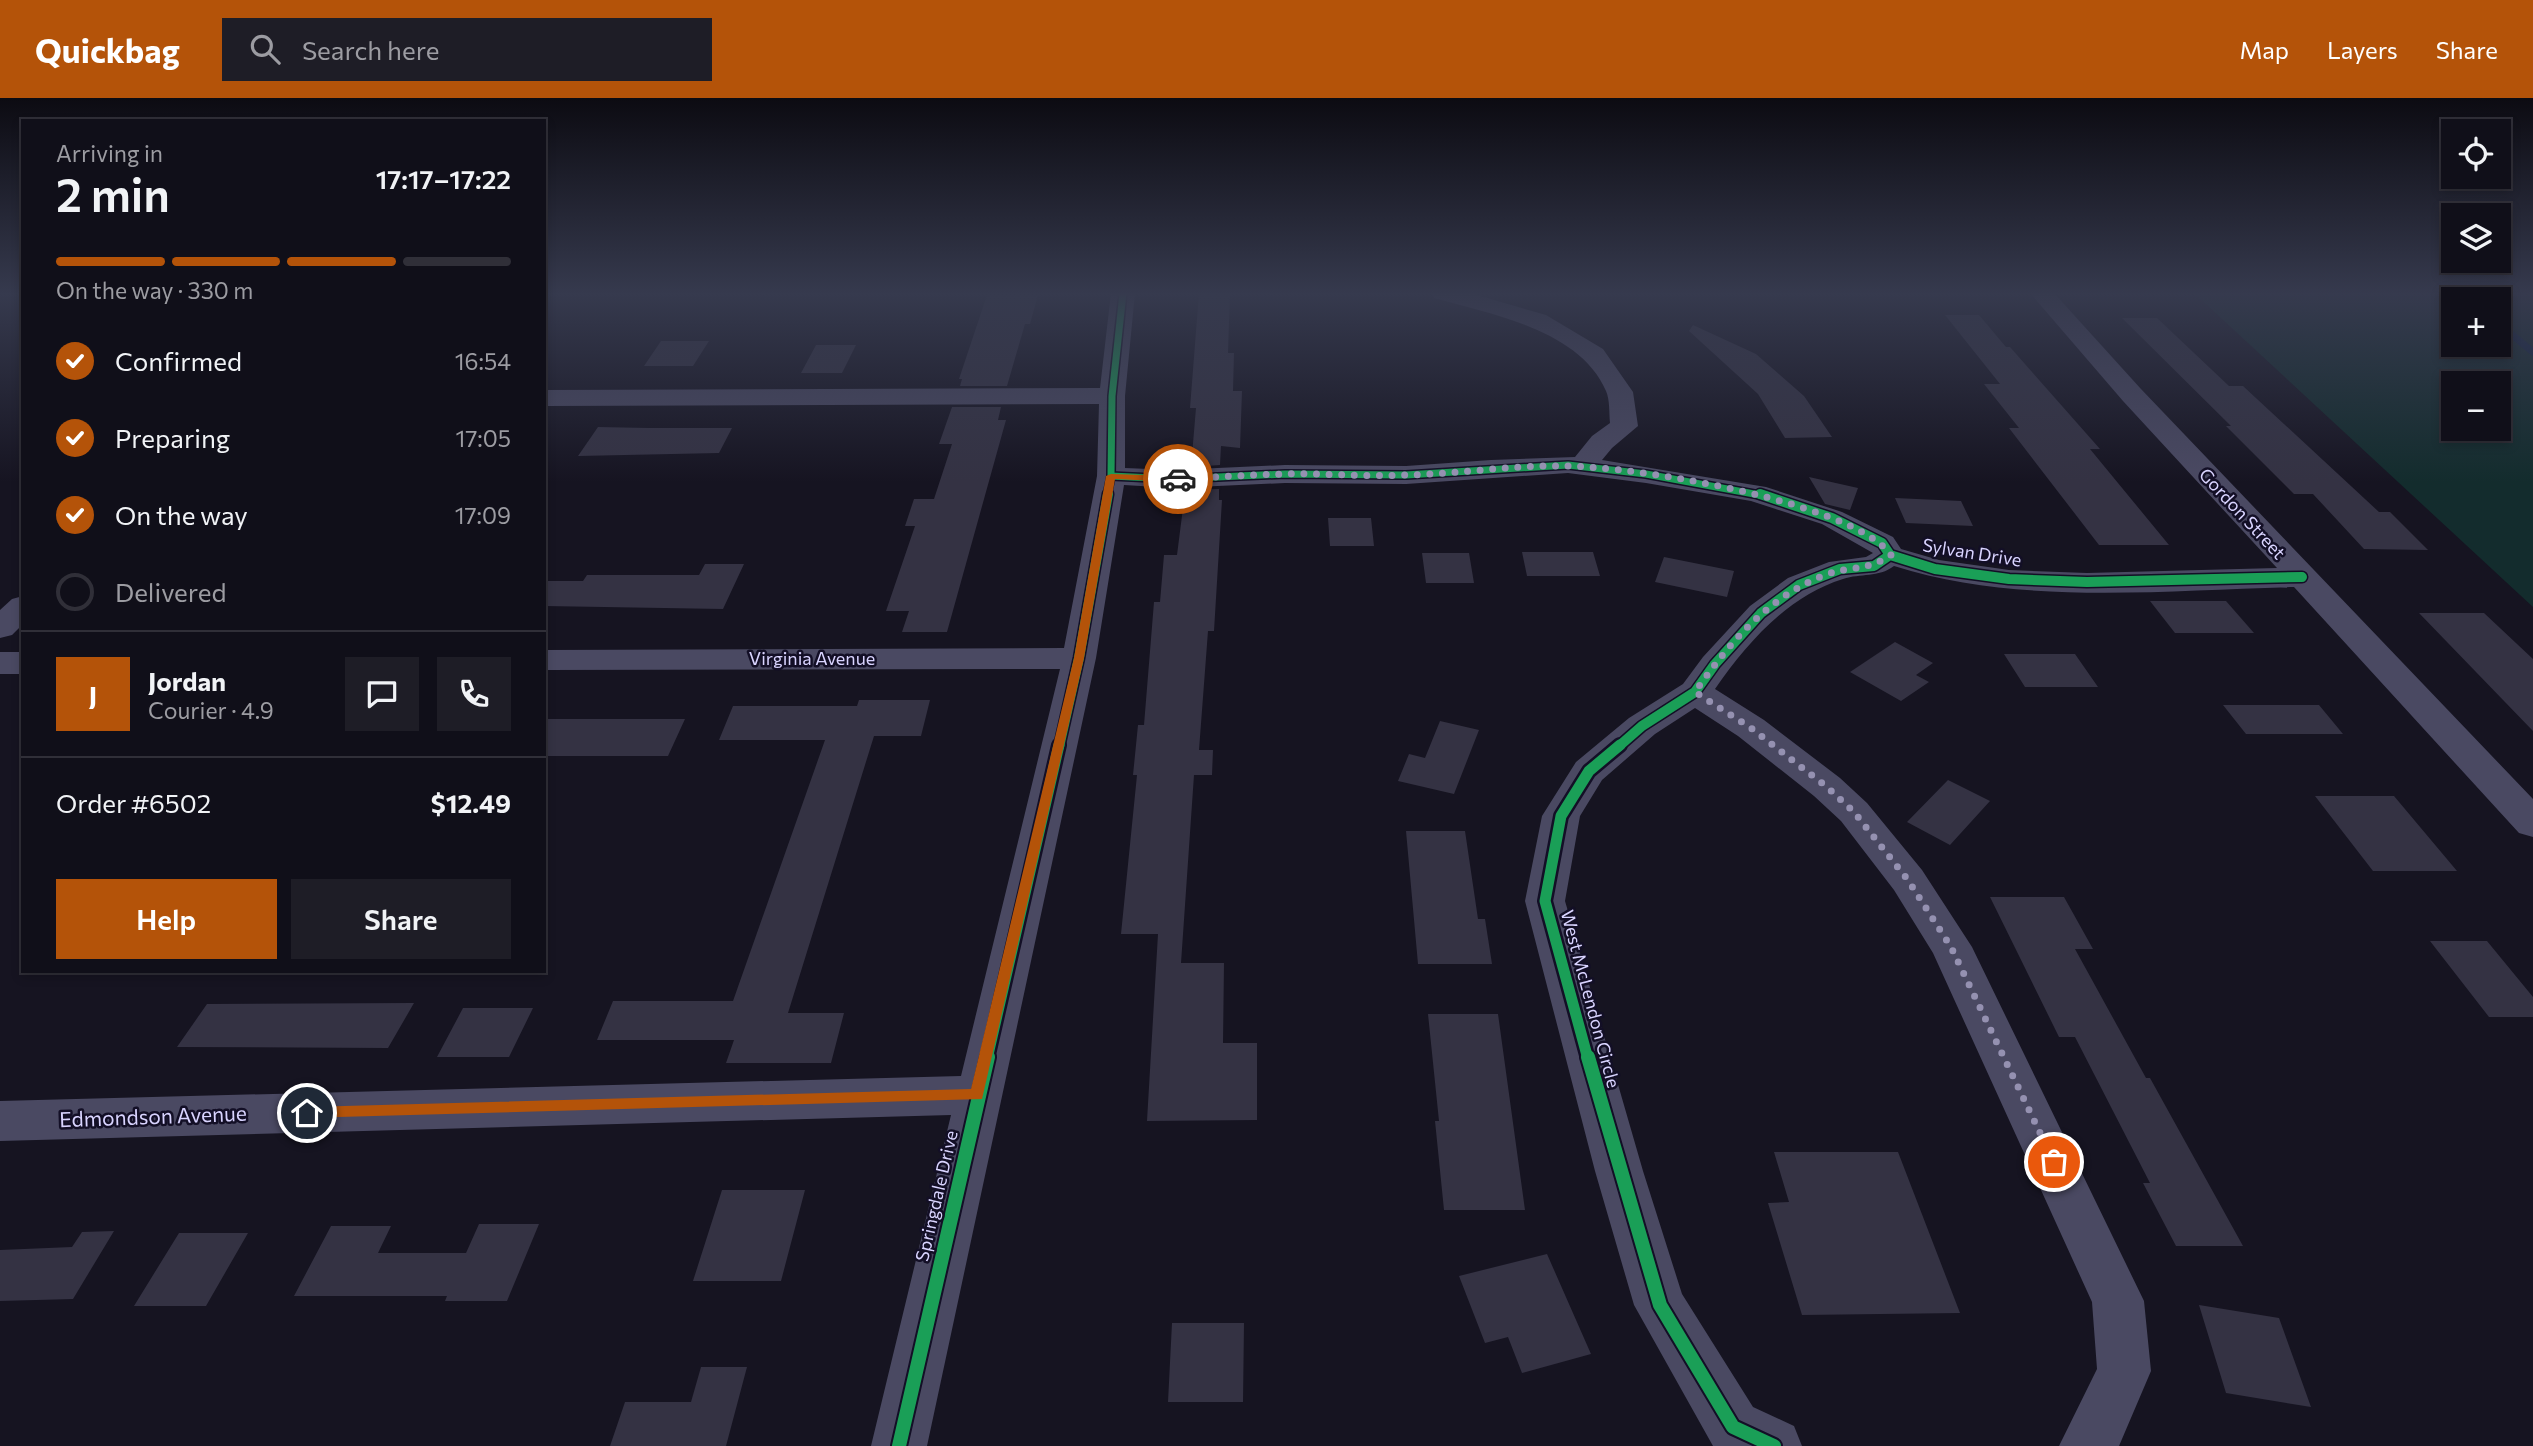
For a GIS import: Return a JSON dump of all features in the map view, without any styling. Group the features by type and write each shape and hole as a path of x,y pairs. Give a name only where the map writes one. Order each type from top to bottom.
{"street":[{"name":"Springdale Drive","path":"899,1446 977,1095 1079,658 1111,476 1112,396 1116,356"},
{"path":"1581,468 1602,442 1624,426 1620,392 1595,356"},
{"name":"Gordon Street","path":"2099,356 2533,823"},
{"path":"546,398 1112,396"},
{"name":"Sylvan Drive","path":"1111,476 1174,479 1285,474 1406,475 1491,468 1568,466 1646,474 1756,493 1832,518 1882,543 1891,555 1935,569 2009,579 2087,582 2302,577"},
{"name":"West McLendon Circle","path":"1774,1446 1733,1427 1660,1305 1619,1171 1545,901 1561,816 1589,771 1642,726 1695,692 1714,664 1760,613 1800,585 1840,569 1874,566 1891,555"},
{"path":"0,628 21,608"},
{"name":"Virginia Avenue","path":"546,660 1079,658"},
{"path":"0,663 21,663"},
{"path":"1695,692 1751,728 1827,787 1854,812 1908,880 1951,947 2118,1301 2124,1371 2092,1443 2087,1446"},
{"name":"Edmondson Avenue","path":"0,1121 977,1095"}],"green space":[{"path":"2262,356 2533,356 2533,607"}],"building":[{"path":"651,356 699,356 693,366 644,366"},
{"path":"810,356 851,356 842,373 801,373"},
{"path":"967,356 1016,356 1007,386 960,386 962,379 959,379"},
{"path":"1194,356 1234,356 1233,391 1242,391 1240,448 1221,446 1220,465 1191,467 1196,408 1190,408"},
{"path":"1716,356 1758,356 1804,396 1832,437 1785,438 1758,394"},
{"path":"1978,356 2018,356 2100,449 2090,449 2169,545 2099,545 2009,428 2019,428 1984,384 2000,384"},
{"path":"2160,356 2197,356 2229,386 2243,386 2379,512 2390,512 2428,550 2364,549 2313,494 2294,494 2226,426 2231,426"},
{"path":"952,407 1001,407 998,420 1006,420 947,632 902,632 909,611 886,611 915,526 905,526 914,499 934,499 952,444 939,444"},
{"path":"598,427 732,428 719,453 578,456"},
{"path":"1809,477 1858,488 1850,510 1825,504"},
{"path":"1219,489 1219,500 1222,500 1214,631 1208,631 1199,750 1213,750 1212,775 1194,775 1181,963 1224,963 1223,1043 1257,1043 1257,1120 1147,1121 1158,934 1121,934 1137,775 1133,775 1138,725 1144,725 1154,602 1160,602 1164,555 1177,555 1184,500 1189,500 1190,490"},
{"path":"1895,498 1961,501 1973,526 1906,523"},
{"path":"1328,518 1371,518 1374,546 1330,546"},
{"path":"1522,552 1593,552 1600,576 1527,576"},
{"path":"1422,553 1469,553 1474,583 1426,583"},
{"path":"1664,557 1734,571 1727,597 1655,582"},
{"path":"705,564 744,564 723,609 546,606 546,581 583,581 587,575 699,575"},
{"path":"2150,601 2226,601 2254,633 2175,633"},
{"path":"2419,613 2484,613 2533,659 2533,731"},
{"path":"1895,642 1933,663 1916,675 1929,682 1901,701 1850,672"},
{"path":"2004,654 2075,654 2098,687 2025,687"},
{"path":"859,700 930,700 921,736 874,736 788,1013 844,1013 831,1063 726,1063 734,1040 597,1040 613,1001 733,1001 825,740 719,740 733,706 857,706"},
{"path":"2223,705 2319,705 2343,734 2246,734"},
{"path":"546,719 685,719 668,756 546,756"},
{"path":"1440,721 1479,730 1454,794 1398,781 1409,754 1425,758"},
{"path":"1948,780 1990,801 1950,845 1907,822"},
{"path":"2315,796 2394,796 2457,871 2373,871"},
{"path":"1406,831 1465,831 1478,919 1485,919 1492,964 1418,964"},
{"path":"1990,897 2064,897 2093,949 2075,949 2243,1246 2176,1246 2143,1183 2150,1183 2075,1037 2059,1037"},
{"path":"2430,941 2487,941 2533,997 2533,1017 2489,1017"},
{"path":"414,1003 388,1048 177,1047 207,1004"},
{"path":"463,1008 533,1008 509,1057 437,1057"},
{"path":"1428,1014 1498,1014 1525,1210 1444,1210 1435,1121 1439,1121"},
{"path":"1774,1152 1898,1152 1960,1313 1802,1315 1768,1203 1789,1202"},
{"path":"722,1190 805,1190 781,1281 693,1281"},
{"path":"479,1224 539,1224 507,1301 445,1301 447,1296 294,1296 331,1226 391,1226 378,1253 466,1253"},
{"path":"114,1231 73,1299 0,1301 0,1250 72,1247 82,1232"},
{"path":"179,1233 248,1233 206,1306 134,1306"},
{"path":"1547,1254 1591,1354 1522,1373 1508,1337 1485,1343 1459,1276"},
{"path":"2199,1305 2279,1318 2311,1407 2226,1393"},
{"path":"1172,1323 1244,1323 1243,1402 1168,1402"},
{"path":"701,1367 747,1367 726,1446 610,1446 625,1402 691,1402"}],"cycle path":[{"path":"899,1446 1079,658 1111,476 1112,396 1116,356"},
{"path":"1111,476 1174,479 1285,474 1406,475 1568,465 1646,474 1756,493 1832,518 1882,543 1890,555 1935,569 2009,579 2087,582 2302,577"},
{"path":"1774,1446 1733,1427 1660,1305 1619,1171 1545,901 1561,816 1589,771 1642,726 1695,692 1715,664 1761,613 1799,585 1840,569 1874,566 1890,555"}],"way so far":[{"path":"1178,479 1285,474 1406,475 1491,468 1568,466 1646,474 1756,493 1832,518 1882,543 1891,555 1874,566 1840,569 1800,585 1760,613 1714,664 1695,692 1751,728 1827,787 1854,812 1908,880 1951,947 2054,1162"}],"route":[{"path":"307,1113 977,1095 1079,658 1111,476 1178,479"}]}
